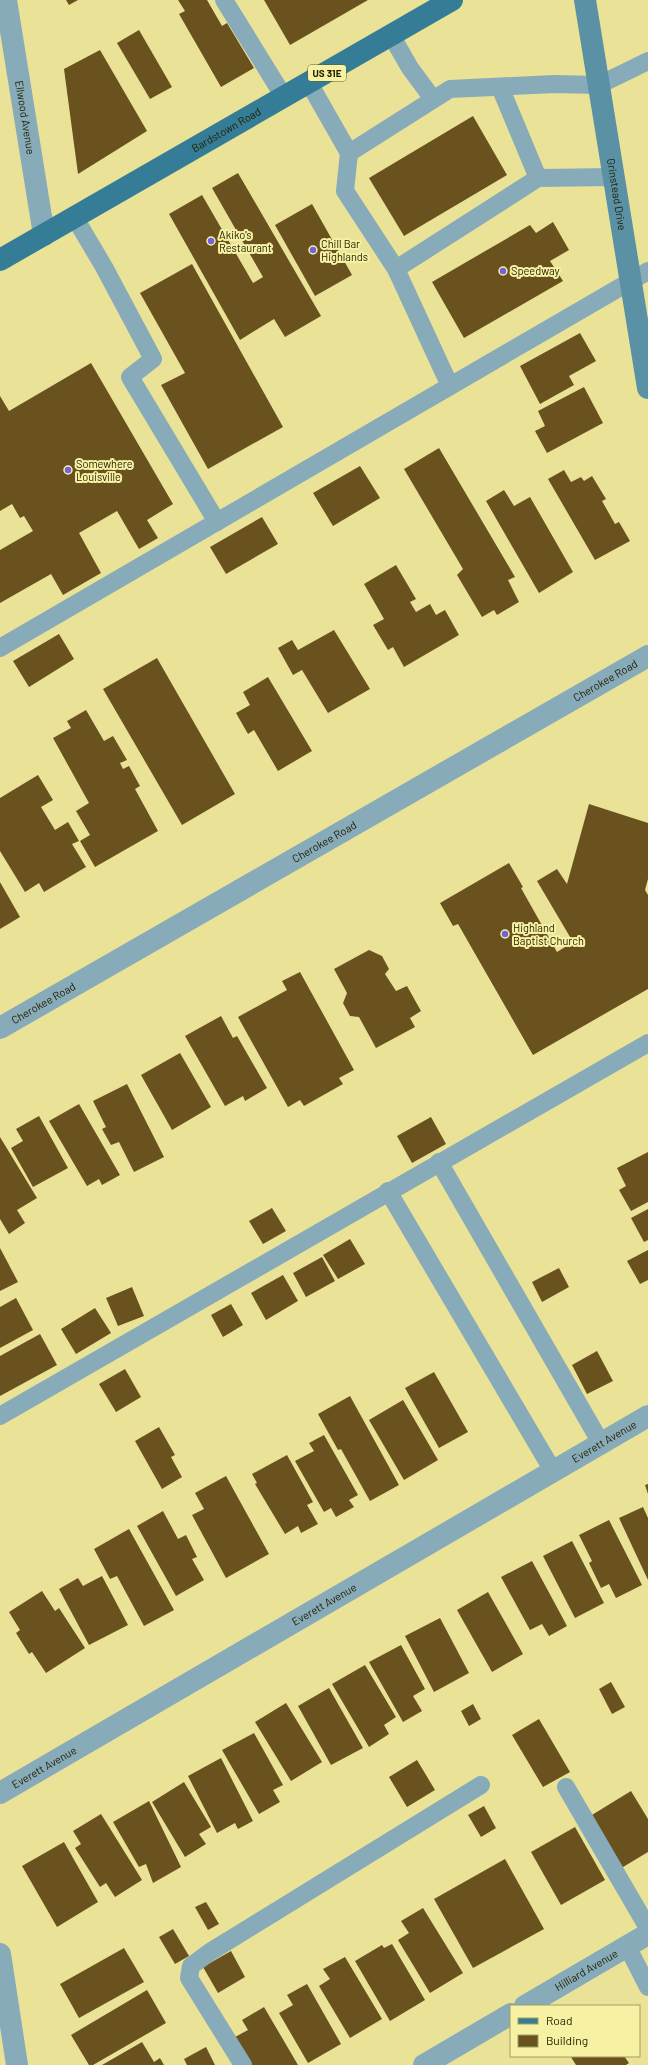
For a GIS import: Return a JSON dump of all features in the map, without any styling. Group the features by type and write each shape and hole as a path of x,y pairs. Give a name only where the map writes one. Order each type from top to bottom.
{"main road":[{"name":"Bardstown Road","path":"0,260 452,0"},
{"name":"Grinstead Drive","path":"585,0 614,178 640,275 648,388"}],"street":[{"name":"Ellwood Avenue","path":"6,0 44,235"},
{"name":"Cherokee Road","path":"0,1028 648,656"},
{"name":"Everett Avenue","path":"0,1793 648,1416"},
{"name":"Hilliard Avenue","path":"527,2005 648,1934"},
{"path":"0,1954 13,2063"},
{"path":"424,2065 510,2015"}],"lane":[{"path":"224,0 284,97"},
{"path":"391,35 410,68 433,99"},
{"path":"349,153 450,89 554,84 599,85 648,61"},
{"path":"309,83 349,153 346,191 396,269 450,386"},
{"path":"500,87 538,178"},
{"path":"396,269 538,178 614,178"},
{"path":"75,218 104,267 153,359 130,377 217,522"},
{"path":"0,648 640,275"},
{"path":"0,1416 648,1042"},
{"path":"439,1162 601,1443"},
{"path":"388,1191 553,1471"},
{"path":"243,2065 189,1978 191,1966 210,1952 481,1785"},
{"path":"566,1788 648,1928"},
{"path":"627,1946 648,1987"}],"building":[{"path":"66,0 78,0 69,5"},
{"path":"178,0 207,0 222,26 227,23 254,68 221,87 179,14 185,11"},
{"path":"264,0 368,0 290,45"},
{"path":"139,30 172,87 150,99 117,43"},
{"path":"100,50 147,131 78,174 64,69"},
{"path":"473,116 507,175 404,236 369,178"},
{"path":"238,173 321,316 285,337 274,319 240,340 169,214 202,195 253,283 263,277 212,188"},
{"name":"Chill Bar Highlands","path":"312,204 352,275 315,296 275,225"},
{"name":"Speedway","path":"553,222 569,250 550,261 563,281 464,338 432,282 530,225 536,233"},
{"path":"192,264 283,427 208,469 161,385 185,373 140,293"},
{"path":"580,333 596,361 569,376 574,385 540,404 520,366"},
{"path":"91,363 173,504 147,520 158,538 139,549 117,511 79,533 101,573 63,595 51,574 0,603 0,550 33,531 24,516 20,518 12,504 0,511 0,396 9,411"},
{"path":"584,387 603,423 547,453 535,431 545,426 538,411"},
{"path":"439,448 515,577 508,580 519,602 497,615 494,610 482,617 457,575 463,569 404,469"},
{"path":"360,466 380,498 333,526 313,493"},
{"path":"564,470 571,482 581,477 584,481 592,476 606,499 602,501 615,524 619,522 630,541 595,560 548,479"},
{"path":"504,490 514,506 530,497 573,572 539,593 486,501"},
{"path":"262,517 278,544 226,574 210,547"},
{"path":"396,565 416,599 410,602 416,612 430,604 436,615 445,610 459,635 404,667 393,647 388,650 373,625 384,619 364,584"},
{"path":"334,630 370,689 328,713 302,670 293,675 278,648 292,640 298,650"},
{"path":"59,634 74,659 29,687 13,661"},
{"path":"157,658 235,794 182,825 103,689"},
{"path":"268,677 312,751 278,771 254,730 248,734 236,713 250,705 243,692"},
{"path":"86,710 104,741 113,736 127,760 120,763 123,769 129,766 140,786 135,789 158,831 95,867 80,841 90,835 76,811 89,803 53,738 71,728 67,721"},
{"path":"38,775 53,800 41,807 55,830 68,822 79,841 72,844 86,867 44,892 39,883 25,892 0,851 0,798"},
{"name":"Highland Baptist Church","path":"589,804 648,823 648,879 645,890 648,895 648,989 533,1055 458,924 453,926 440,903 509,863 523,887 521,888 557,952 573,942 537,881 557,869 567,884"},
{"path":"0,882 20,917 0,929"},
{"path":"369,950 382,956 389,969 385,974 396,991 407,986 421,1011 410,1018 415,1027 376,1048 359,1017 350,1016 343,1003 347,993 334,969"},
{"path":"300,972 354,1070 339,1078 343,1084 304,1106 300,1100 288,1107 238,1017 287,990 282,981"},
{"path":"221,1016 233,1038 237,1036 267,1088 245,1101 243,1096 225,1106 185,1036"},
{"path":"180,1053 211,1107 172,1130 141,1075"},
{"path":"127,1084 164,1157 134,1172 119,1142 111,1145 102,1129 106,1127 93,1101"},
{"path":"79,1104 120,1175 102,1185 99,1179 87,1186 49,1121"},
{"path":"39,1116 68,1168 33,1187 11,1148 23,1141 16,1129"},
{"path":"431,1117 446,1144 412,1163 397,1136"},
{"path":"0,1137 37,1198 17,1210 25,1223 9,1234 0,1219"},
{"path":"648,1152 648,1202 631,1211 619,1190 626,1186 617,1168"},
{"path":"272,1208 286,1231 263,1244 249,1221"},
{"path":"648,1209 648,1240 644,1242 631,1218"},
{"path":"350,1239 365,1264 338,1279 323,1255"},
{"path":"0,1248 18,1282 0,1291"},
{"path":"648,1250 648,1280 640,1284 627,1261"},
{"path":"322,1257 335,1281 306,1297 293,1273"},
{"path":"559,1268 569,1287 542,1302 532,1282"},
{"path":"283,1275 298,1301 266,1320 251,1293"},
{"path":"132,1287 144,1316 118,1326 106,1298"},
{"path":"16,1298 33,1330 0,1348 0,1307"},
{"path":"231,1304 243,1325 223,1337 211,1315"},
{"path":"95,1308 111,1333 76,1354 61,1329"},
{"path":"40,1334 57,1365 0,1396 0,1356"},
{"path":"597,1351 613,1381 587,1394 572,1365"},
{"path":"125,1369 141,1397 116,1412 99,1384"},
{"path":"434,1372 468,1432 439,1448 405,1388"},
{"path":"350,1396 399,1485 370,1501 341,1449 338,1450 318,1414"},
{"path":"403,1400 438,1460 404,1480 369,1420"},
{"path":"159,1427 175,1455 171,1457 182,1477 162,1489 135,1441"},
{"path":"324,1435 358,1495 349,1500 354,1507 336,1517 331,1508 324,1512 295,1461 314,1451 309,1443"},
{"path":"287,1455 313,1502 307,1505 318,1524 301,1533 298,1526 285,1534 255,1484 257,1483 252,1474"},
{"path":"226,1476 269,1554 226,1578 192,1515 204,1509 195,1493"},
{"path":"648,1484 648,1494 645,1485"},
{"path":"643,1507 648,1518 648,1580 619,1518"},
{"path":"163,1511 178,1539 186,1535 197,1557 192,1559 204,1580 176,1596 137,1526"},
{"path":"609,1520 642,1585 616,1598 609,1584 601,1588 589,1563 592,1561 579,1535"},
{"path":"129,1529 174,1610 144,1626 117,1576 110,1579 94,1549"},
{"path":"572,1541 604,1603 575,1618 543,1556"},
{"path":"532,1561 567,1626 549,1636 542,1624 530,1630 501,1577"},
{"path":"102,1576 128,1625 89,1645 59,1589 78,1578 83,1586"},
{"path":"42,1591 55,1611 59,1608 85,1648 46,1673 32,1652 29,1654 16,1633 20,1630 9,1612"},
{"path":"488,1592 523,1654 492,1672 457,1610"},
{"path":"440,1618 469,1673 434,1692 405,1636"},
{"path":"401,1645 425,1689 413,1696 422,1711 403,1722 369,1662"},
{"path":"365,1665 396,1717 384,1725 389,1734 369,1747 332,1684"},
{"path":"611,1682 625,1707 612,1714 599,1689"},
{"path":"329,1688 363,1748 331,1765 298,1706"},
{"path":"286,1703 322,1762 291,1781 255,1722"},
{"path":"473,1704 481,1719 469,1726 461,1711"},
{"path":"539,1719 570,1772 543,1787 512,1735"},
{"path":"254,1733 283,1785 273,1790 280,1802 259,1814 222,1750"},
{"path":"221,1758 253,1821 238,1829 235,1823 217,1833 188,1776"},
{"path":"417,1760 435,1790 407,1807 389,1777"},
{"path":"184,1782 211,1827 199,1834 206,1844 185,1857 152,1802"},
{"path":"631,1791 648,1819 648,1852 618,1870 587,1818"},
{"path":"149,1801 181,1867 153,1883 146,1864 139,1867 113,1822"},
{"path":"484,1806 496,1828 481,1837 468,1815"},
{"path":"101,1814 142,1880 115,1897 106,1883 100,1887 75,1848 81,1844 73,1831"},
{"path":"575,1827 605,1880 561,1905 531,1852"},
{"path":"64,1842 98,1902 57,1927 22,1866"},
{"path":"505,1859 544,1929 473,1968 434,1899"},
{"path":"206,1902 219,1924 208,1930 195,1907"},
{"path":"423,1908 463,1973 430,1993 398,1940 409,1933 401,1921"},
{"path":"173,1929 189,1956 175,1964 159,1937"},
{"path":"392,1944 425,2000 390,2021 355,1961 382,1945 384,1948"},
{"path":"124,1948 144,1982 79,2018 60,1984"},
{"path":"231,1951 245,1977 218,1993 203,1967"},
{"path":"345,1957 382,2019 350,2038 319,1986 330,1979 323,1969"},
{"path":"307,1984 341,2044 308,2063 279,2013 293,2005 287,1995"},
{"path":"147,1990 166,2023 93,2065 89,2065 71,2035"},
{"path":"264,2007 298,2065 252,2065 235,2037 248,2030 242,2020"},
{"path":"142,2042 154,2062 160,2058 164,2065 102,2065"},
{"path":"206,2047 215,2065 187,2065 184,2059"},
{"path":"571,2057 625,2057 629,2063 626,2065 576,2065"}],"place":[{"name":"Akiko's Restaurant","path":"211,241"},
{"name":"Chill Bar Highlands","path":"313,250"},
{"name":"Speedway","path":"503,271"},
{"name":"Somewhere Louisville","path":"68,470"},
{"name":"Highland Baptist Church","path":"505,934"}]}
